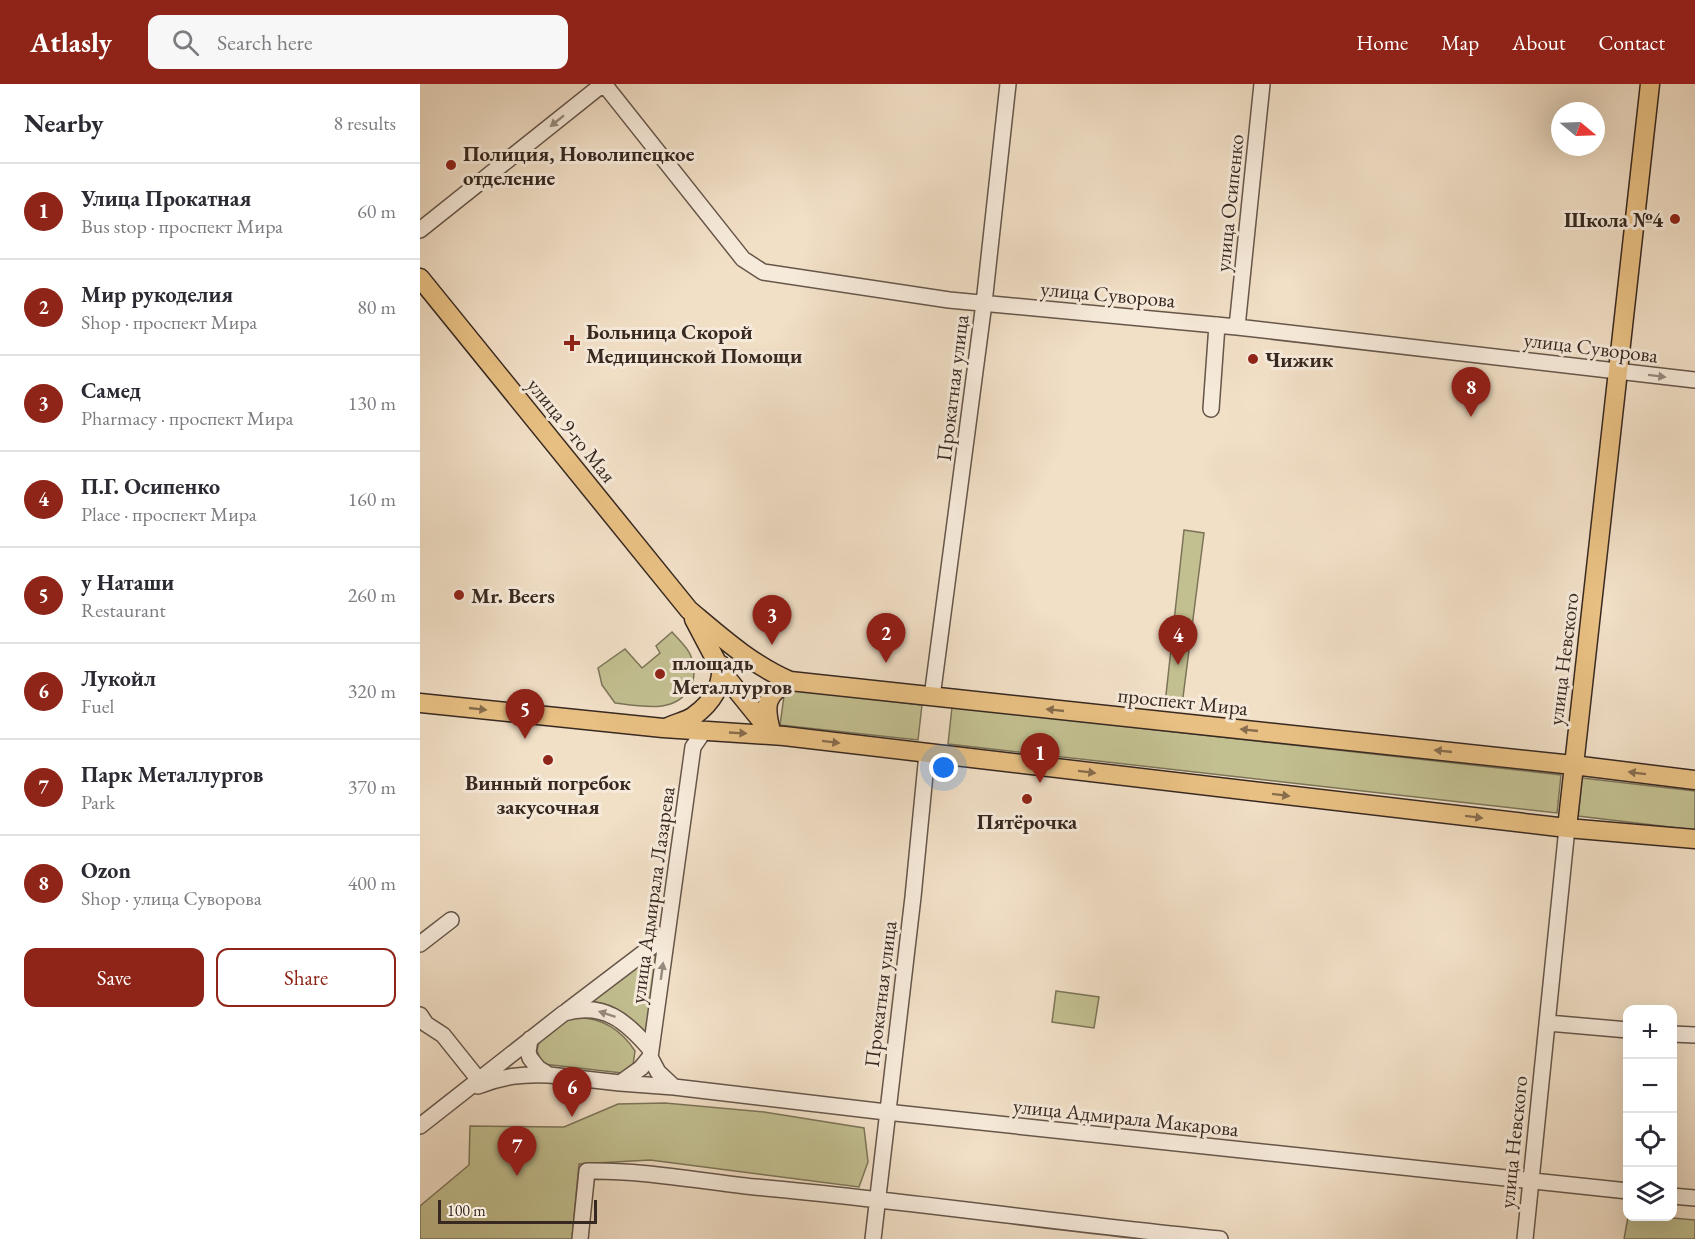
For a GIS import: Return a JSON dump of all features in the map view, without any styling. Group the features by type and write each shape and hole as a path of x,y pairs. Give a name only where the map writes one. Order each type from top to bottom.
{"main road":[{"name":"улица Невского","path":"1567,828 1650,84"},
{"name":"улица 9-го Мая","path":"420,278 689,610"},
{"name":"проспект Мира","path":"689,610 772,673 790,681 1695,780"},
{"path":"689,610 722,672 773,735"},
{"path":"704,731 722,672 718,634"},
{"path":"773,735 767,714 768,704 775,689 790,681"},
{"path":"663,728 694,716 716,694"},
{"path":"420,703 663,728 773,735 1567,828 1695,839"}],"street":[{"path":"420,230 603,84"},
{"name":"улица Суворова","path":"603,84 743,259 763,272 949,300 1237,327 1695,380"},
{"name":"Прокатная улица","path":"932,697 984,303 1008,84"},
{"name":"улица Осипенко","path":"1237,327 1262,84"},
{"path":"1210,409 1217,325"},
{"name":"улица Адмирала Лазарева","path":"651,1054 693,747 704,731"},
{"name":"Прокатная улица","path":"873,1239 886,1112 912,908 927,754"},
{"name":"улица Невского","path":"1525,1239 1567,828"},
{"path":"420,944 452,920"},
{"path":"420,1126 667,935"},
{"path":"564,1013 589,1010 612,1015 627,1024 651,1054 658,1072 674,1087"},
{"path":"420,1015 426,1024 443,1035 479,1080"},
{"path":"1548,1023 1623,1030"},
{"path":"1677,1034 1695,1035"},
{"path":"530,1039 528,1052 530,1058 538,1068 549,1075"},
{"path":"620,1083 641,1068 651,1054"},
{"path":"464,1092 505,1077 549,1075"},
{"name":"улица Адмирала Макарова","path":"549,1075 1623,1190"},
{"path":"580,1239 588,1171 614,1170 733,1185 877,1198 1220,1239"},
{"path":"1677,1196 1695,1198"}],"shaded area":[{"path":"1184,530 1204,533 1182,705 1165,704"},
{"path":"672,632 684,645 693,663 694,672 690,688 679,700 662,706 615,703 602,685 598,668 625,649 642,668 660,653 656,646"},
{"path":"785,689 922,705 918,740 780,725"},
{"path":"952,707 1561,775 1557,813 948,744"},
{"path":"1582,778 1695,791 1695,830 1578,816"},
{"path":"654,955 656,956 648,1036 617,1009 591,1000"},
{"path":"1056,991 1099,997 1094,1028 1052,1022"},
{"path":"571,1018 599,1021 615,1030 635,1051 633,1065 622,1073 543,1064 537,1051 539,1040"},
{"path":"665,1103 764,1112 864,1128 868,1162 859,1187 650,1160 579,1164 572,1239 420,1239 420,1206 469,1165 470,1126 564,1127 618,1104"},
{"path":"1677,1218 1695,1220 1695,1239 1624,1239 1627,1221 1677,1221"}],"place":[{"name":"Полиция, Новолипецкое отделение","path":"451,165"},
{"name":"Школа №4","path":"1675,219"},
{"name":"Больница Скорой Медицинской Помощи","path":"572,343"},
{"name":"Чижик","path":"1253,359"},
{"name":"Ozon","path":"1471,417"},
{"name":"Mr. Beers","path":"459,595"},
{"name":"Самед","path":"772,645"},
{"name":"Мир рукоделия","path":"886,663"},
{"name":"П.Г. Осипенко","path":"1178,665"},
{"name":"площадь Металлургов","path":"660,674"},
{"name":"у Наташи","path":"525,739"},
{"name":"Винный погребок закусочная","path":"548,760"},
{"name":"Улица Прокатная","path":"1040,783"},
{"name":"Пятёрочка","path":"1027,799"},
{"name":"Лукойл","path":"572,1117"},
{"name":"Парк Металлургов","path":"517,1176"}]}
